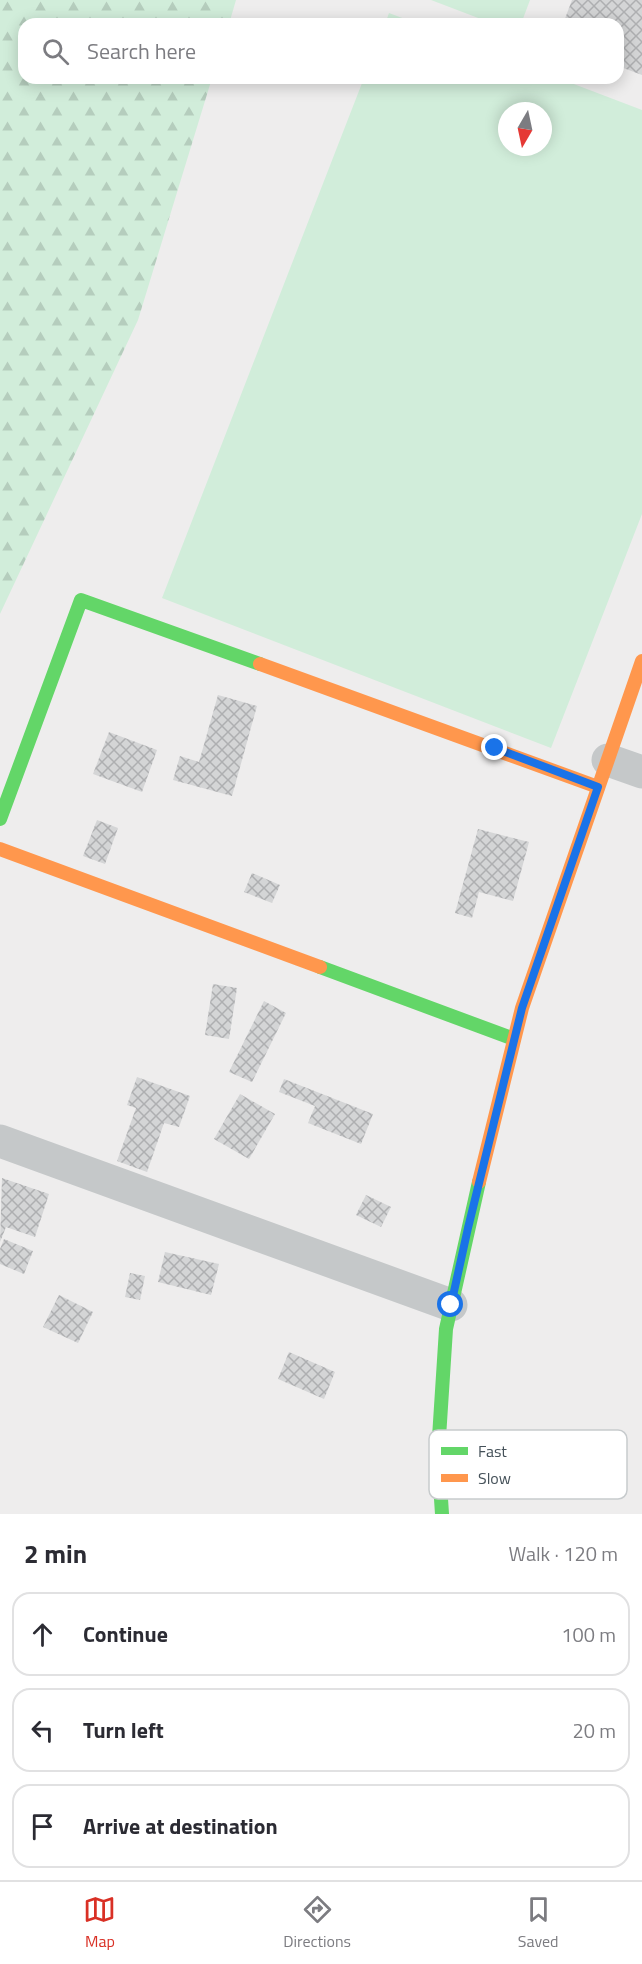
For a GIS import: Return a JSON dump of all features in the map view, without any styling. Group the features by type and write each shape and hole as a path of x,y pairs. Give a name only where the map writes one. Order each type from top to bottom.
{"street":[{"path":"0,819 81,600 603,774 642,772"},
{"path":"439,1430 446,1329 468,1228 522,1008 642,662"},
{"path":"0,849 514,1039"},
{"path":"0,1141 451,1305"},
{"path":"441,1499 442,1514"}],"green space":[{"path":"0,0 236,0 231,18 18,18 18,84 210,84 138,320 0,614"},
{"path":"431,0 530,0 523,18 478,18"},
{"path":"389,13 402,18 387,18"},
{"path":"362,84 574,84 642,110 642,514 551,748 162,598"}],"building":[{"path":"572,0 642,0 642,75 624,68 624,18 565,18"},
{"path":"218,695 257,706 232,796 173,780 180,756 199,762"},
{"path":"109,732 157,750 142,792 93,774"},
{"path":"97,820 118,828 105,864 83,856"},
{"path":"478,829 529,842 513,901 479,892 472,918 455,913"},
{"path":"252,873 280,885 272,903 244,892"},
{"path":"213,984 237,988 229,1039 205,1035"},
{"path":"264,1001 286,1013 252,1082 229,1072"},
{"path":"137,1077 190,1096 179,1127 164,1123 147,1172 117,1161 136,1108 127,1105"},
{"path":"284,1079 373,1114 361,1144 308,1123 315,1106 279,1092"},
{"path":"240,1094 275,1114 249,1159 214,1139"},
{"path":"2,1178 49,1194 35,1237 6,1227 0,1242"},
{"path":"366,1195 391,1207 381,1227 356,1215"},
{"path":"4,1239 33,1251 24,1274 0,1264 0,1249"},
{"path":"165,1252 219,1264 211,1295 158,1282"},
{"path":"130,1273 145,1276 140,1300 125,1297"},
{"path":"59,1295 93,1312 78,1343 43,1327"},
{"path":"289,1352 335,1372 324,1399 278,1379"}],"traffic: fast":[{"path":"0,819 81,600 260,664"},
{"path":"320,967 514,1039"},
{"path":"439,1430 446,1329 479,1182"},
{"path":"441,1499 442,1514"}],"traffic: slow":[{"path":"479,1182 522,1008 642,661"},
{"path":"260,664 598,787"},
{"path":"0,849 320,967"}],"route":[{"path":"451,1305 522,1008 598,787 495,748"}]}
